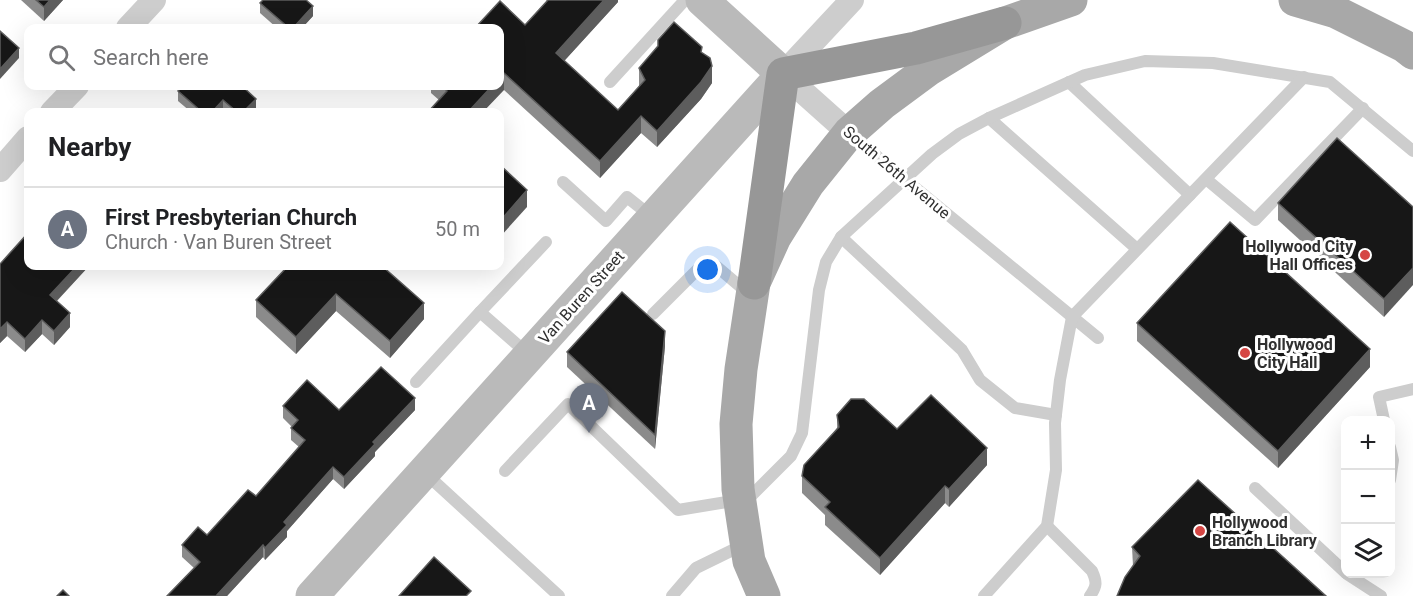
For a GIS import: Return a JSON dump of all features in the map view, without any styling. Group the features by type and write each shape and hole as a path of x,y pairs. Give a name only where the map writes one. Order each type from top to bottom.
{"highway":[{"path":"753,290 783,74 916,48 1005,23"}],"main road":[{"name":"South 26th Avenue","path":"702,0 783,74"},
{"path":"764,596 749,561 746,543 740,503 736,424 741,369 753,290 775,237 808,184 849,133 882,104 928,70 1005,23 1071,0"},
{"path":"1311,2 1410,49"},
{"name":"Van Buren Street","path":"312,596 783,74"}],"street":[{"path":"132,24 154,0"},
{"name":"Van Buren Street","path":"783,74 841,4"},
{"name":"South 26th Avenue","path":"783,74 849,133"},
{"path":"56,108 72,90"},
{"path":"0,170 24,143"}],"lane":[{"path":"610,82 685,0"},
{"path":"505,471 568,404 678,510 740,503 791,456 802,433 819,290 826,262 841,237 932,154 959,134 989,118 1086,75 1145,62 1213,63 1330,82 1413,151"},
{"path":"984,596 1047,526 1056,470 1056,415 1060,380 1072,317 1304,76"},
{"path":"1069,82 1190,195"},
{"path":"1206,178 1255,220 1363,108"},
{"path":"989,118 1137,249"},
{"name":"South 26th Avenue","path":"849,133 1098,338"},
{"path":"563,182 606,221 627,197 653,218"},
{"path":"841,237 962,350 981,380 1015,408 1056,415"},
{"path":"416,382 546,242"},
{"path":"653,314 703,264 716,266 753,290"},
{"path":"480,312 529,355"},
{"path":"1383,416 1379,397 1413,389"},
{"path":"424,472 559,596"},
{"path":"1255,488 1341,567"},
{"path":"1047,526 1092,571 1096,579 1096,586 1090,596"},
{"path":"672,596 696,568 746,543"},
{"path":"1351,578 1364,596"},
{"path":"1354,578 1381,596"}],"building":[{"path":"36,0 50,0 44,7"},
{"path":"263,0 306,0 313,6 297,24 284,24 260,3"},
{"path":"548,0 604,0 556,53 618,110 645,80 639,68 658,46 658,40 674,22 702,47 701,52 710,58 712,66 701,82 657,131 641,116 600,161 504,73 504,24 479,24 500,1 525,25"},
{"path":"0,31 19,48 0,69"},
{"path":"246,90 256,99 247,108 232,108 223,100 216,108 197,108 178,91"},
{"path":"488,90 472,108 432,108 447,91"},
{"name":"Hollywood City Hall Offices","path":"1337,138 1413,207 1413,268 1384,299 1278,203"},
{"path":"504,169 527,190 504,216"},
{"path":"1230,222 1370,349 1278,451 1137,323"},
{"path":"24,237 24,270 73,270 50,295 70,313 54,331 42,320 25,339 7,322 0,329 0,264"},
{"path":"284,270 387,270 424,303 390,341 336,294 296,337 256,300"},
{"path":"622,292 665,331 655,435 567,352"},
{"path":"381,367 415,398 373,442 375,444 344,477 333,467 284,522 287,525 265,548 263,545 216,596 167,596 200,562 182,545 198,527 207,535 248,490 256,496 305,440 291,428 298,420 283,406 307,380 339,410"},
{"path":"931,395 987,448 949,489 945,486 880,558 825,507 830,502 802,476 804,465 839,427 837,415 851,399 864,399 897,429"},
{"name":"Hollywood Branch Library","path":"1198,480 1326,596 1117,596 1125,577 1140,556 1132,547"},
{"path":"434,557 471,591 466,596 399,596"},
{"path":"63,590 69,596 57,596"}],"place":[{"name":"Hollywood City Hall Offices","path":"1365,255"},
{"name":"Hollywood City Hall","path":"1245,353"},
{"name":"First Presbyterian Church","path":"589,433"},
{"name":"Hollywood Branch Library","path":"1200,531"}]}
